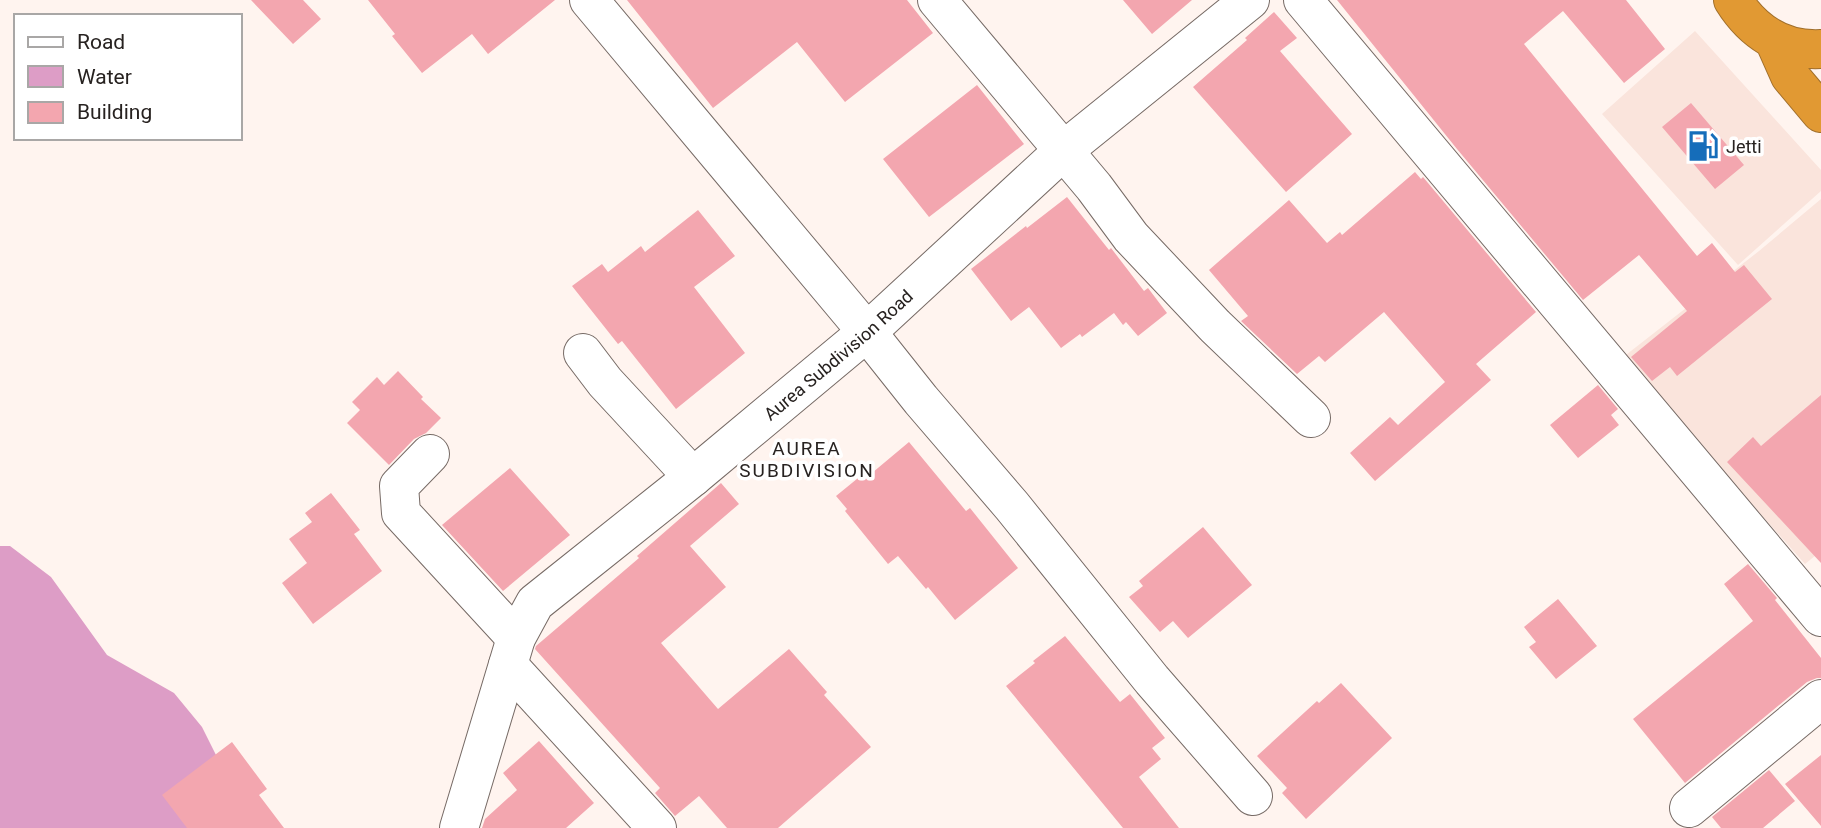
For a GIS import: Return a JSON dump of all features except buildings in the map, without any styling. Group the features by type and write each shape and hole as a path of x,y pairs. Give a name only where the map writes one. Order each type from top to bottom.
{"highway":[{"path":"1733,0 1742,15 1757,30 1774,40 1793,47 1821,49"},
{"path":"1774,40 1790,76 1821,113"}],"street":[{"path":"589,0 1012,506 1152,680 1253,796"},
{"path":"937,0 1094,187 1152,261 1311,418"},
{"name":"Aurea Subdivision Road","path":"459,828 512,652 535,603 693,477 867,332 1063,151 1251,0"},
{"path":"1303,0 1821,617"},
{"path":"583,353 605,382 693,477"},
{"path":"430,454 399,486 401,513 657,828"},
{"path":"1689,808 1821,699"}],"shaded area":[{"path":"1695,31 1821,170 1821,191 1738,265 1602,114"},
{"path":"1821,199 1821,551 1805,564 1622,358"}],"water":[{"path":"0,546 10,546 51,577 107,655 174,693 202,727 249,828 0,828"}],"place":[{"name":"Jetti","path":"1703,146"}],"district":[{"name":"AUREA SUBDIVISION","path":"807,459"}]}
